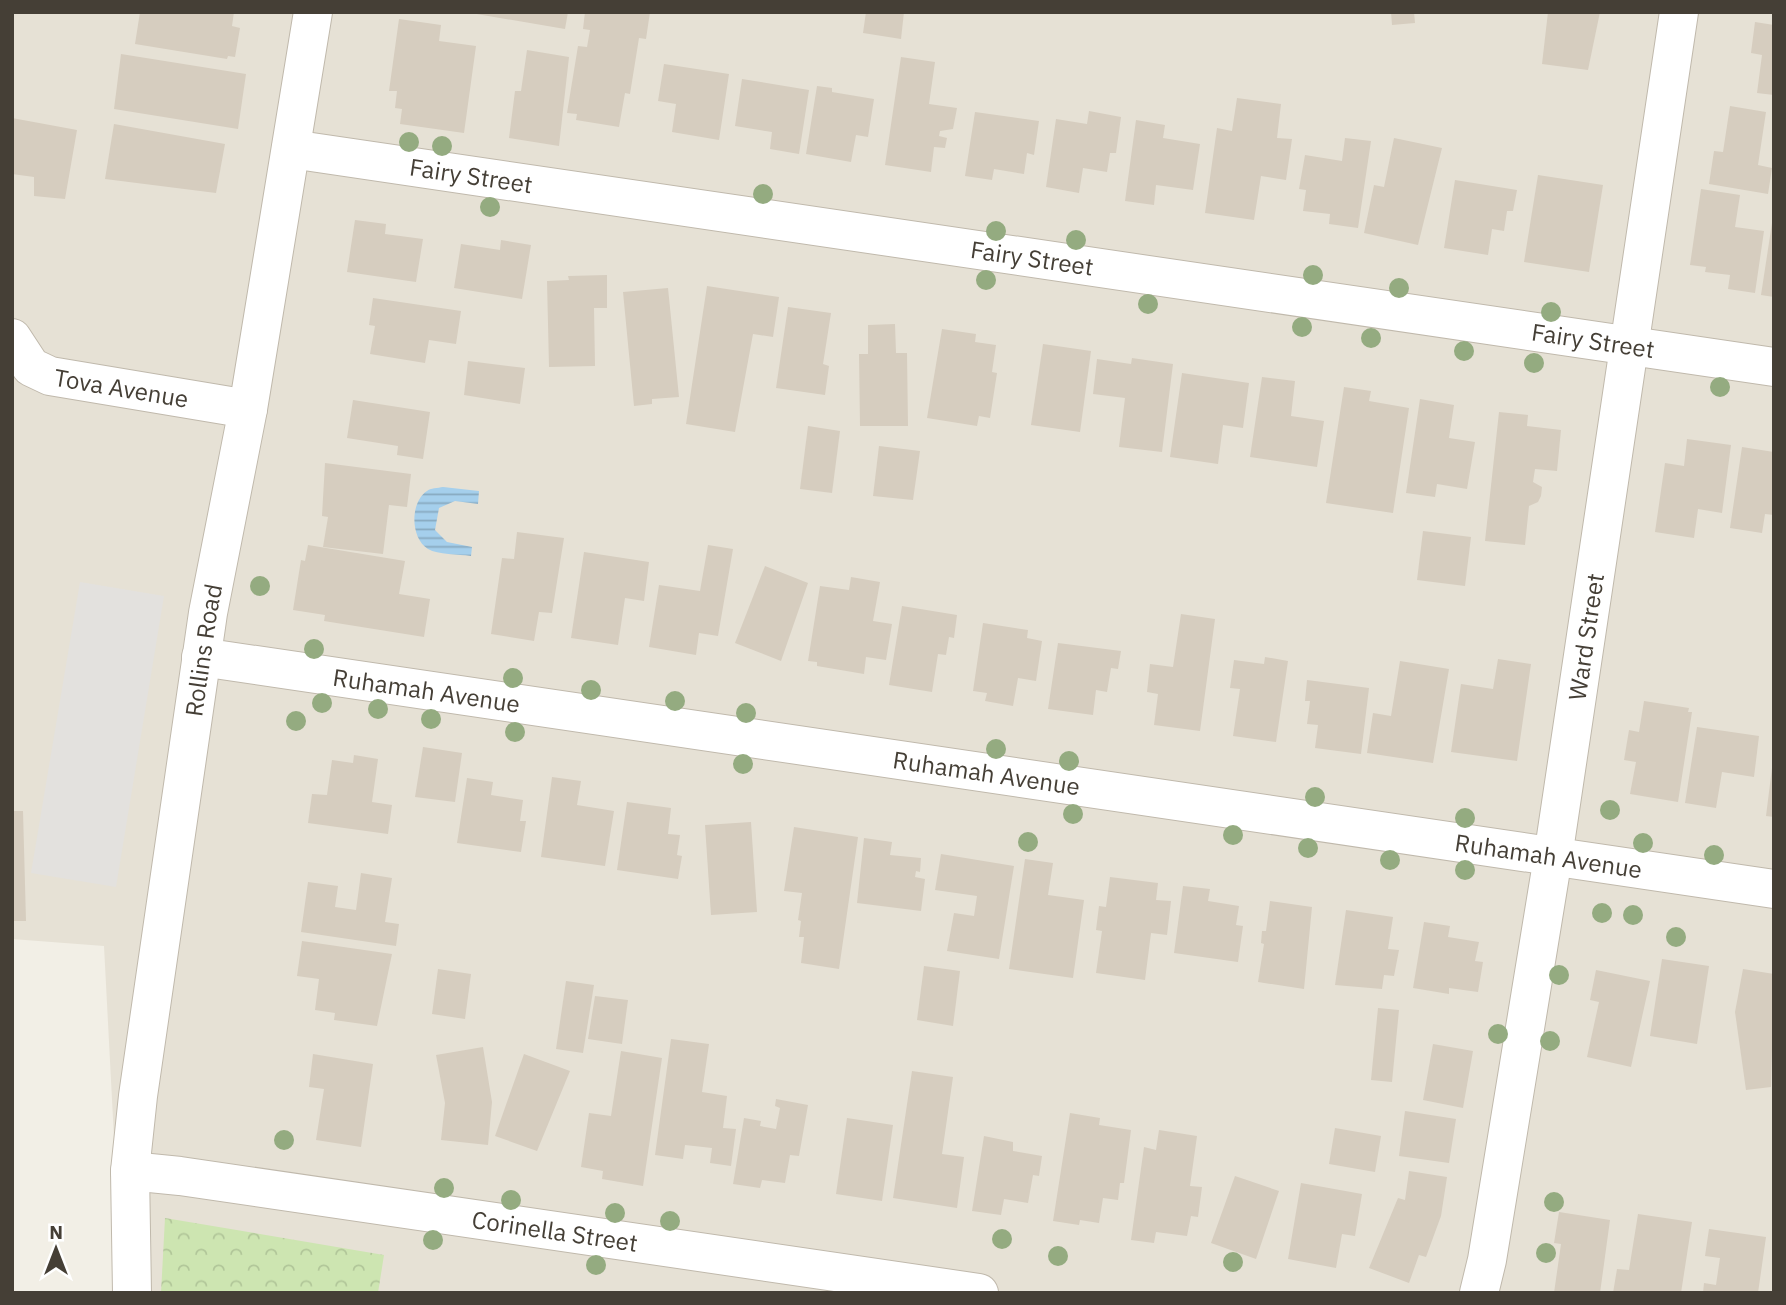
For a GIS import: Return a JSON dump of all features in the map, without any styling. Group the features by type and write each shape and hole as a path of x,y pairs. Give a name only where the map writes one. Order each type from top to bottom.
{"street":[{"name":"Rollins Road","path":"132,1293 130,1171 201,657 248,410 313,12"},
{"name":"Ward Street","path":"1486,1282 1553,857 1679,12"},
{"name":"Fairy Street","path":"291,149 1774,367"},
{"name":"Tova Avenue","path":"12,338 31,367 50,376 248,410"},
{"name":"Ruhamah Avenue","path":"201,657 1774,889"},
{"name":"Corinella Street","path":"130,1171 194,1178 979,1293"}],"shaded area":[{"path":"12,12 1774,12 1774,1293 132,1293 116,1176 104,946 12,939"},
{"path":"80,582 164,596 116,887 31,873"}],"green space":[{"path":"165,1218 384,1255 378,1293 161,1293"}],"water":[{"path":"443,487 479,491 478,504 455,501 439,508 435,530 447,542 472,547 471,556 432,551 422,544 418,537 414,520 417,503 428,490"}],"building":[{"path":"140,12 234,12 232,26 240,28 235,57 228,56 227,59 135,44"},
{"path":"465,12 568,12 565,29"},
{"path":"585,12 650,12 646,39 639,38 630,94 625,93 619,127 576,120 577,114 567,113 578,46 587,47 590,30 583,29"},
{"path":"866,12 904,12 901,39 863,33"},
{"path":"1391,12 1414,12 1415,23 1392,25"},
{"path":"1548,12 1600,12 1588,70 1542,64"},
{"path":"399,19 441,25 439,41 476,46 464,133 400,124 402,109 395,108 397,91 389,91"},
{"path":"1755,22 1774,25 1774,95 1757,93 1762,55 1751,53"},
{"path":"527,50 569,57 559,146 509,138 515,91 521,91"},
{"path":"121,54 246,74 238,129 114,109"},
{"path":"901,57 935,62 929,104 957,108 953,129 940,131 939,136 947,138 945,148 934,147 931,172 885,165"},
{"path":"664,64 729,74 719,140 672,132 676,104 658,101"},
{"path":"742,79 809,90 799,154 770,149 772,132 735,126"},
{"path":"817,86 832,88 832,92 874,99 868,137 856,135 851,162 806,154"},
{"path":"1237,98 1281,104 1277,138 1292,139 1286,180 1261,176 1254,220 1205,213 1217,128 1232,131"},
{"path":"1730,106 1766,112 1758,165 1772,168 1768,194 1709,184 1714,151 1723,152"},
{"path":"1089,111 1121,117 1116,153 1110,153 1107,172 1083,168 1079,193 1046,187 1056,119 1087,124"},
{"path":"975,112 1039,121 1034,155 1027,153 1024,174 994,169 992,180 965,176"},
{"path":"12,118 77,130 65,199 34,196 34,177 12,174"},
{"path":"1136,120 1165,125 1163,138 1200,144 1193,190 1156,185 1154,205 1125,201"},
{"path":"114,124 225,144 216,193 105,179"},
{"path":"1345,138 1371,141 1358,228 1329,224 1330,214 1303,211 1306,190 1299,189 1305,155 1342,161"},
{"path":"1394,138 1442,148 1418,245 1364,233 1374,185 1384,187"},
{"path":"1538,175 1603,185 1589,272 1524,262"},
{"path":"1455,180 1517,190 1513,211 1507,211 1504,231 1492,229 1488,255 1444,248"},
{"path":"1701,189 1740,195 1735,227 1764,231 1755,293 1728,289 1730,275 1705,272 1706,267 1690,265"},
{"path":"355,220 386,224 385,234 423,239 416,282 347,272"},
{"path":"1774,223 1774,297 1761,295"},
{"path":"501,240 531,245 522,299 454,288 461,244 500,250"},
{"path":"607,275 607,308 594,308 595,366 549,367 547,281 569,280 568,276"},
{"path":"707,286 779,297 773,337 753,334 735,432 686,424"},
{"path":"668,288 679,397 652,399 652,404 634,406 623,292"},
{"path":"373,298 461,311 456,344 429,340 425,363 370,354 375,326 369,325"},
{"path":"788,307 831,313 823,364 829,366 825,395 776,388"},
{"path":"895,324 896,353 907,353 908,426 860,426 859,354 868,354 868,325"},
{"path":"942,329 976,334 975,342 996,345 992,372 997,373 990,418 979,416 977,426 927,418"},
{"path":"1043,344 1091,351 1080,432 1031,425"},
{"path":"1132,358 1173,364 1162,452 1119,447 1125,398 1093,394 1097,359 1131,364"},
{"path":"468,361 525,368 520,404 464,395"},
{"path":"1182,373 1249,383 1243,428 1223,425 1218,464 1170,457"},
{"path":"1262,377 1295,381 1291,416 1324,421 1317,467 1250,457"},
{"path":"1344,387 1371,391 1369,401 1409,408 1393,513 1326,503"},
{"path":"1420,399 1454,405 1449,438 1475,442 1467,489 1437,484 1435,497 1406,493"},
{"path":"353,400 430,412 423,459 397,455 398,446 347,438"},
{"path":"1499,412 1528,415 1527,426 1561,430 1557,471 1535,469 1533,482 1542,487 1541,496 1538,502 1529,506 1525,545 1485,541"},
{"path":"808,426 840,431 832,493 800,489"},
{"path":"1687,439 1731,445 1722,513 1698,509 1694,538 1655,532 1665,463 1684,466"},
{"path":"879,446 920,451 913,500 873,496"},
{"path":"1742,447 1774,452 1774,515 1765,514 1762,533 1730,528"},
{"path":"325,463 411,474 407,507 389,505 383,554 323,547 328,517 322,516"},
{"path":"1423,531 1471,537 1465,586 1417,580"},
{"path":"517,532 564,538 552,613 539,612 534,641 491,634 502,558 514,559"},
{"path":"308,545 405,561 399,594 430,599 424,637 324,621 325,615 293,610 301,560 305,561"},
{"path":"708,545 733,549 718,636 699,633 696,655 649,647 659,585 700,591"},
{"path":"584,552 649,562 644,601 625,598 618,645 571,638"},
{"path":"765,566 808,583 781,661 735,643"},
{"path":"851,577 880,582 873,621 892,624 886,660 866,657 864,674 817,666 817,662 808,661 820,586 849,590"},
{"path":"902,606 957,615 954,638 949,637 946,655 938,654 932,692 889,685"},
{"path":"1181,614 1215,619 1200,731 1154,725 1158,694 1147,692 1150,664 1173,667"},
{"path":"983,623 1028,630 1027,638 1042,641 1036,681 1018,678 1013,706 985,701 987,693 973,691"},
{"path":"1058,643 1121,651 1118,669 1111,668 1107,692 1096,690 1093,715 1048,709"},
{"path":"1265,657 1288,661 1276,742 1233,736 1240,689 1230,688 1234,660 1264,664"},
{"path":"1498,659 1531,664 1517,761 1451,752 1461,684 1493,689"},
{"path":"1400,661 1449,669 1433,763 1367,753 1373,713 1391,716"},
{"path":"1307,680 1369,688 1361,754 1315,748 1318,725 1307,724 1310,701 1305,701"},
{"path":"1644,701 1689,708 1688,712 1692,712 1678,802 1630,794 1636,762 1624,760 1629,730 1639,732"},
{"path":"1697,727 1759,736 1754,777 1722,772 1716,808 1685,803"},
{"path":"423,747 462,753 455,802 415,797"},
{"path":"354,755 378,759 372,802 392,805 388,834 308,823 312,794 327,795 332,760 353,763"},
{"path":"1774,768 1774,817 1766,816"},
{"path":"552,777 581,781 577,805 614,811 605,866 541,857"},
{"path":"467,778 493,782 491,795 523,800 520,821 526,821 521,852 457,843"},
{"path":"627,802 671,808 668,834 680,835 677,855 682,856 678,879 617,870"},
{"path":"12,811 23,811 26,921 12,921"},
{"path":"751,822 757,912 711,915 705,825"},
{"path":"794,827 858,837 839,969 801,963 804,937 799,937 801,921 798,920 802,893 784,891"},
{"path":"864,838 892,842 890,855 921,858 920,872 916,871 915,877 925,879 921,911 857,903"},
{"path":"941,854 1014,866 999,959 947,951 954,913 974,916 977,896 935,890"},
{"path":"1025,859 1053,863 1048,895 1084,900 1073,978 1009,969"},
{"path":"361,873 392,878 385,922 399,924 396,946 301,932 308,882 338,886 335,907 356,910"},
{"path":"1110,877 1158,883 1156,900 1171,901 1167,935 1151,933 1145,980 1096,973 1102,931 1096,930 1099,906 1106,907"},
{"path":"1183,886 1210,889 1208,901 1239,906 1236,925 1243,926 1238,962 1174,953"},
{"path":"1270,901 1312,907 1304,989 1258,982 1264,944 1261,943 1262,931 1266,931"},
{"path":"1346,910 1393,917 1388,949 1399,950 1394,976 1384,975 1382,989 1335,985"},
{"path":"1424,922 1450,926 1448,937 1479,942 1475,961 1483,962 1478,992 1449,988 1449,994 1413,988"},
{"path":"302,941 392,954 377,1026 334,1020 335,1013 315,1010 319,979 297,976"},
{"path":"1662,959 1709,966 1697,1044 1650,1036"},
{"path":"924,966 960,971 953,1026 917,1020"},
{"path":"438,969 471,974 465,1019 432,1014"},
{"path":"1743,969 1774,974 1771,1087 1746,1090 1735,1012"},
{"path":"1596,970 1650,981 1631,1067 1587,1057 1599,1002 1590,1000"},
{"path":"566,981 594,985 583,1053 556,1049"},
{"path":"595,996 628,1000 622,1044 588,1039"},
{"path":"1378,1008 1399,1010 1392,1082 1371,1080"},
{"path":"671,1039 709,1044 702,1092 727,1096 723,1128 736,1129 731,1166 710,1163 712,1148 685,1145 683,1159 655,1155"},
{"path":"1433,1044 1473,1051 1463,1108 1423,1100"},
{"path":"483,1047 492,1102 488,1145 441,1140 445,1103 436,1055"},
{"path":"621,1051 662,1058 643,1186 602,1179 603,1171 581,1167 589,1113 611,1116"},
{"path":"313,1054 373,1064 361,1147 316,1140 324,1089 309,1087"},
{"path":"524,1054 570,1071 537,1151 495,1136"},
{"path":"912,1071 953,1077 942,1154 964,1157 957,1208 893,1198"},
{"path":"776,1099 808,1105 799,1156 790,1155 785,1183 762,1180 760,1188 733,1184 744,1118 761,1121 760,1126 776,1129 780,1108 775,1106"},
{"path":"1405,1111 1456,1119 1449,1163 1399,1156"},
{"path":"1070,1113 1100,1118 1099,1125 1131,1130 1124,1183 1120,1183 1118,1200 1103,1198 1099,1223 1080,1220 1079,1225 1053,1221"},
{"path":"847,1118 893,1125 882,1201 836,1194"},
{"path":"1335,1128 1381,1136 1375,1172 1329,1164"},
{"path":"1159,1130 1197,1136 1190,1186 1202,1187 1198,1217 1191,1216 1187,1236 1156,1232 1154,1243 1131,1240 1144,1147 1156,1150"},
{"path":"984,1136 1013,1142 1013,1151 1042,1156 1039,1176 1033,1175 1028,1203 1004,1199 1001,1215 972,1211"},
{"path":"1409,1171 1447,1177 1441,1216 1426,1257 1419,1255 1409,1283 1369,1268 1398,1198 1405,1200"},
{"path":"1235,1176 1279,1191 1256,1259 1211,1243"},
{"path":"1301,1183 1362,1194 1355,1236 1342,1234 1336,1268 1288,1259"},
{"path":"1559,1212 1610,1220 1600,1293 1554,1293 1561,1244 1554,1243"},
{"path":"1638,1214 1692,1222 1681,1293 1613,1293 1617,1269 1629,1270"},
{"path":"1709,1229 1766,1237 1758,1293 1703,1293 1704,1283 1716,1285 1720,1258 1705,1256"}]}
